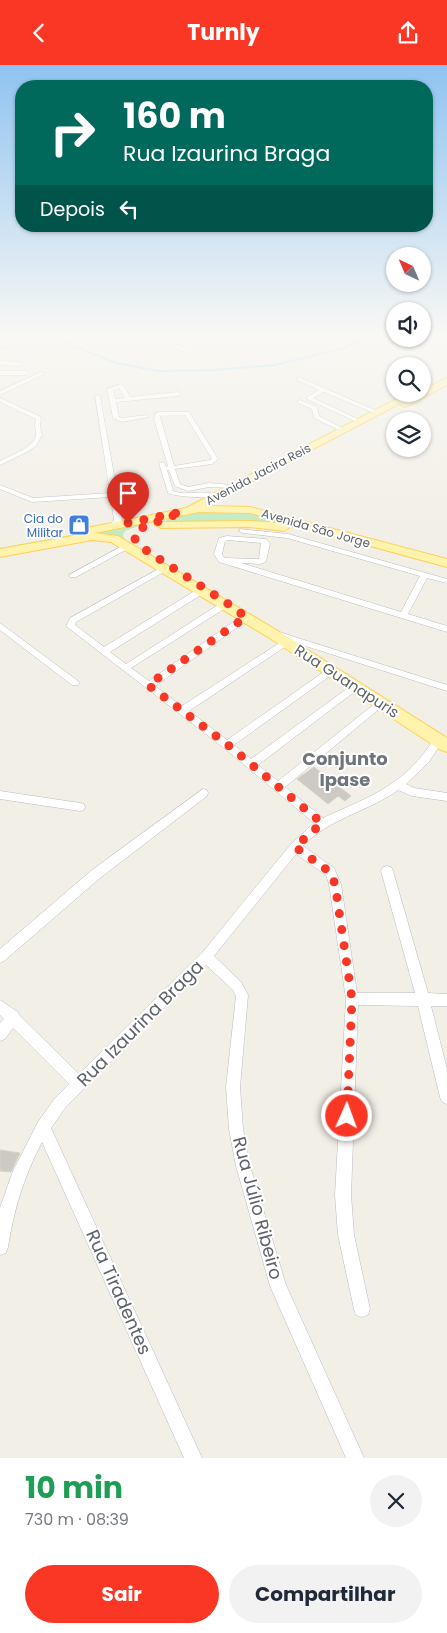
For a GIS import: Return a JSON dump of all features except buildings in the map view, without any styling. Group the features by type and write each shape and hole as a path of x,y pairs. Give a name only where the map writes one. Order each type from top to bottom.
{"main road":[{"name":"Avenida Jacira Reis","path":"236,495 250,484 411,400"},
{"name":"Avenida Jacira Reis","path":"236,495 343,429 396,402"},
{"name":"Avenida Jacira Reis","path":"236,495 250,510"},
{"path":"216,496 216,501 223,504 236,495"},
{"name":"Avenida Jacira Reis","path":"182,512 216,496"},
{"name":"Avenida São Jorge","path":"0,545 113,527 182,512 206,509 250,510 447,563"},
{"name":"Avenida São Jorge","path":"139,529 182,512"},
{"path":"139,529 178,523 249,524 278,526 375,545"},
{"name":"Rua Guanapuris","path":"139,529 134,535 139,544 246,617"},
{"name":"Rua Guanapuris","path":"0,553 92,536 108,537 246,617 443,743"}],"street":[{"path":"0,400 40,419 37,427 40,435 36,443 0,463"},
{"path":"98,400 118,522 113,527"},
{"path":"120,400 112,401 117,419 187,413 215,459 212,462 167,469"},
{"path":"313,400 359,421"},
{"path":"347,400 376,412"},
{"path":"300,402 315,408 316,417 343,429"},
{"path":"158,415 156,419 170,492 178,495 202,493 216,496"},
{"path":"147,417 152,423 167,469 177,485 188,489"},
{"path":"178,495 188,489 209,485 236,495"},
{"path":"0,487 32,500 113,495"},
{"path":"243,531 288,536 447,581"},
{"path":"222,560 260,562 263,560 266,543 227,538 222,540 218,554 222,560 447,629"},
{"path":"73,575 127,547"},
{"path":"165,569 72,620 70,626 228,745 322,823"},
{"path":"402,616 424,575"},
{"path":"104,651 201,591"},
{"path":"125,668 224,605"},
{"path":"148,685 246,617"},
{"path":"1,628 75,683"},
{"path":"273,634 447,688"},
{"path":"182,711 286,642"},
{"path":"228,745 331,671"},
{"path":"251,765 355,687"},
{"path":"278,787 381,703"},
{"name":"Rua Izaurina Braga","path":"0,1247 10,1197 24,1161 43,1127 60,1103 206,957 295,847 322,823 370,803 398,785 443,743"},
{"path":"398,785 412,792 447,797"},
{"path":"0,957 96,874 203,793"},
{"path":"1,797 80,807"},
{"path":"295,847 330,872 333,877 352,999 344,1195 346,1235 362,1309"},
{"path":"387,871 423,1000 447,1097"},
{"name":"Rua Júlio Ribeiro","path":"206,957 237,986 242,995 233,1087 236,1129 243,1166 276,1276 355,1458"},
{"path":"352,999 447,1000"},
{"path":"0,1006 78,1084"},
{"path":"0,1034 13,1017"},
{"name":"Rua Tiradentes","path":"43,1127 193,1458"}],"green space":[{"path":"193,512 243,512 328,533 284,526 218,521 152,525"},
{"path":"158,519 125,531 124,539 98,533 0,551 0,548"}],"place":[{"name":"Cia do Militar","path":"79,525"}],"district":[{"name":"Conjunto Ipase","path":"345,768"}],"route":[{"path":"128,523 182,512 139,529 135,532 135,539 147,551 246,617 148,685 228,745 322,823 295,847 330,872 335,884 352,999 347,1116"}]}
